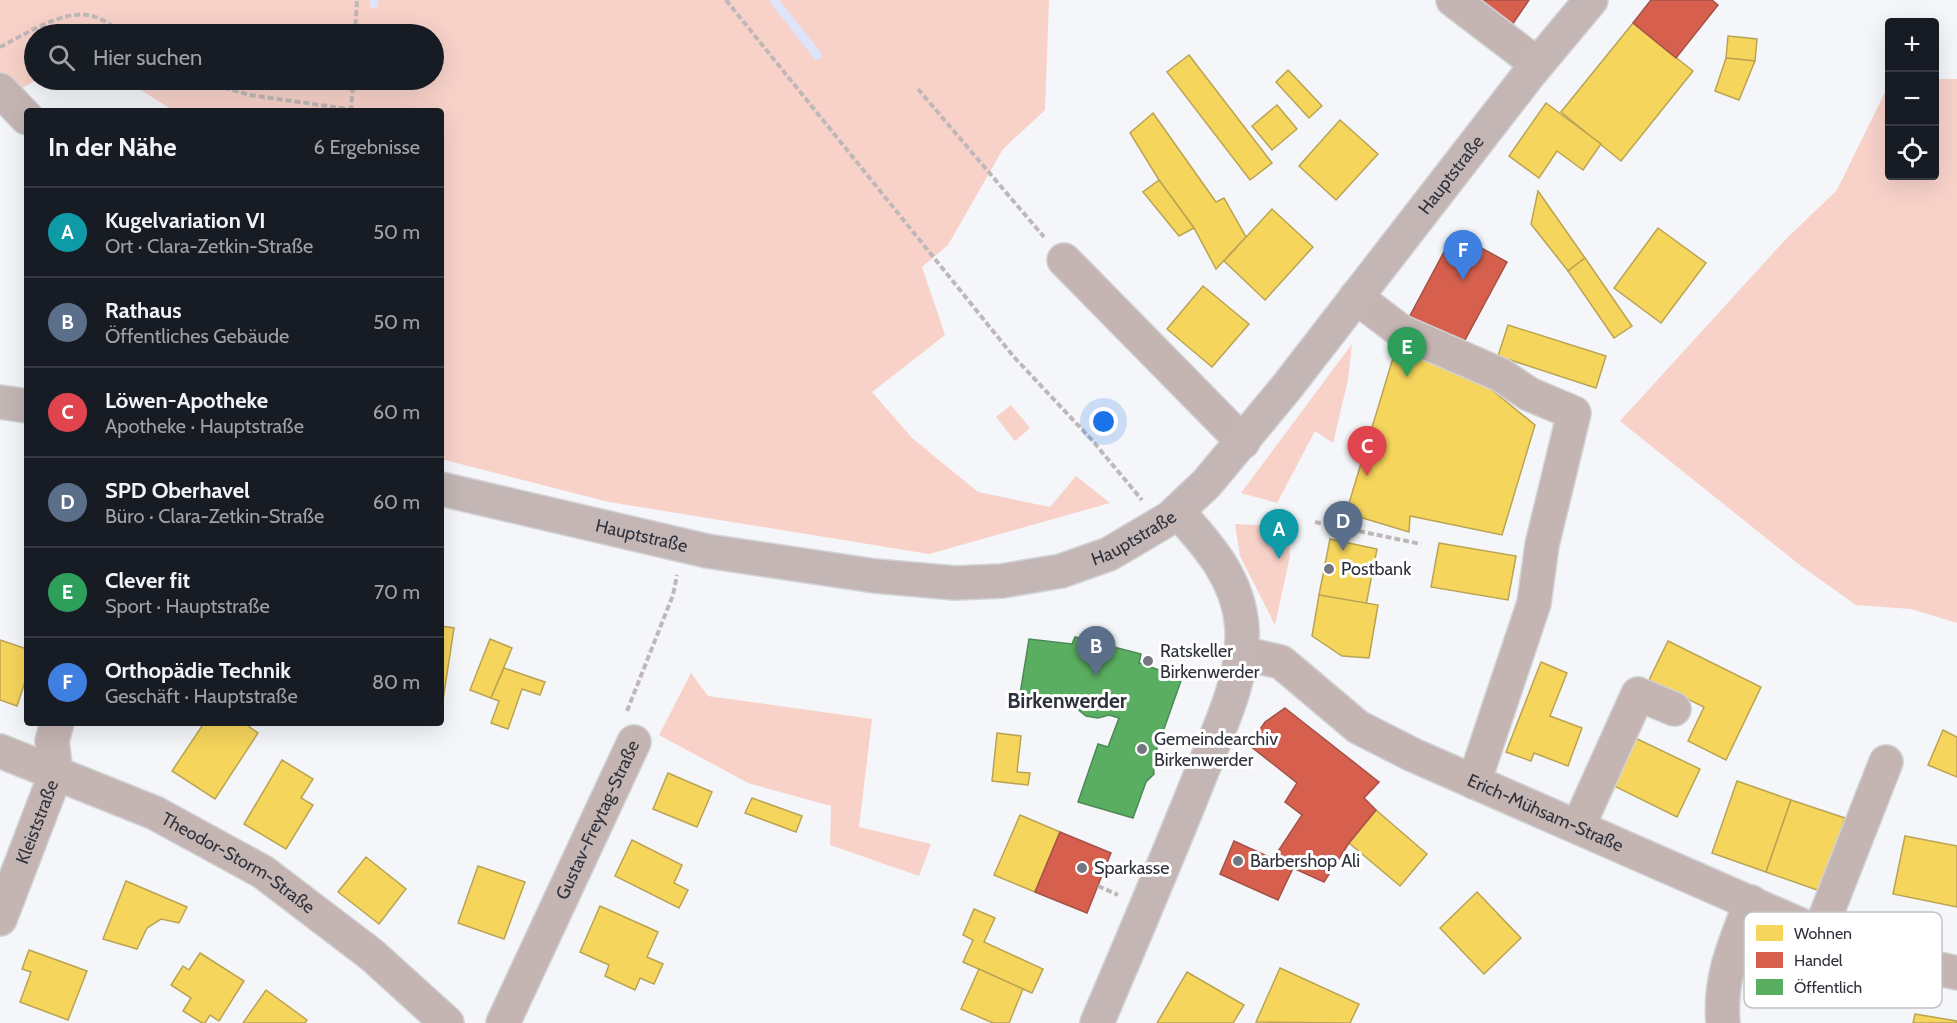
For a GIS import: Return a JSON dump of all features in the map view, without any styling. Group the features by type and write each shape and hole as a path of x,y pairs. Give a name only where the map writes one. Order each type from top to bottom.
{"main road":[{"name":"Hauptstraße","path":"444,490 683,545 875,576 975,583 1015,580 1081,565 1114,552 1170,518 1243,442 1537,64 1591,0"},
{"path":"0,402 24,406"},
{"path":"1097,1023 1166,864 1218,732 1240,653 1242,628 1231,582 1206,543 1170,518"}],"street":[{"path":"1453,0 1537,64"},
{"path":"0,90 24,114"},
{"path":"1064,260 1243,442"},
{"path":"1356,297 1402,332 1501,375 1529,394 1574,413 1542,544 1534,603 1474,782"},
{"name":"Erich-Mühsam-Straße","path":"1240,653 1281,662 1358,727 1381,741 1773,912"},
{"path":"1578,827 1638,694 1674,709"},
{"name":"Kleiststraße","path":"0,919 56,773 52,741 56,726"},
{"name":"Gustav-Freytag-Straße","path":"502,1023 634,742"},
{"name":"Theodor-Storm-Straße","path":"0,751 155,813 263,872 372,955 447,1023"},
{"path":"1827,912 1886,762"},
{"path":"1747,912 1751,902"},
{"path":"1723,1023 1721,997 1725,969 1744,920"},
{"name":"Erich-Mühsam-Straße","path":"1942,970 1957,973"}],"path":[{"path":"356,24 357,0"},
{"path":"726,0 940,267 1043,391 1118,469 1170,518"},
{"path":"50,24 79,14 98,18 108,24"},
{"path":"0,47 24,36"},
{"path":"918,89 1064,260"},
{"path":"233,90 250,95 338,108"},
{"path":"351,108 352,90"},
{"path":"1315,522 1421,544"},
{"name":"Gustav-Freytag-Straße","path":"634,742 624,720 673,595 683,545"}],"shaded area":[{"path":"0,0 1049,0 1045,110 1003,149 948,245 922,267 945,335 872,392 912,438 978,492 1050,507 1076,476 1110,503 929,554 609,502 444,460 444,108 169,108 141,90 444,90 444,24 24,24 24,87 13,93 0,79"},
{"path":"1939,79 1957,79 1957,623 1911,609 1856,605 1801,566 1620,421 1785,240 1837,190 1885,92 1885,180 1939,180"},
{"path":"1352,344 1348,380 1333,443 1315,431 1277,503 1241,493"},
{"path":"1011,405 1030,428 1015,441 996,417"},
{"path":"1235,524 1288,526 1290,556 1275,625 1240,556"},
{"path":"691,673 708,696 872,719 859,827 931,844 919,876 830,845 831,806 748,783 659,735"}],"building: Wohnen":[{"path":"1633,23 1693,71 1621,161 1561,112"},
{"path":"1728,36 1757,39 1755,61 1726,58"},
{"path":"1189,55 1272,163 1250,180 1167,72"},
{"path":"1726,58 1755,61 1739,100 1715,91"},
{"path":"1288,70 1322,106 1309,118 1276,82"},
{"path":"1546,103 1601,144 1583,170 1557,151 1539,178 1509,156"},
{"path":"1277,105 1297,129 1272,150 1252,126"},
{"path":"1153,113 1216,202 1224,198 1246,237 1216,269 1194,228 1159,180 1130,133"},
{"path":"1340,120 1378,154 1336,200 1299,166"},
{"path":"1159,180 1194,228 1179,236 1143,192"},
{"path":"1538,191 1585,258 1568,271 1531,224"},
{"path":"1272,209 1313,247 1265,300 1224,261"},
{"path":"1658,228 1706,263 1661,323 1614,288"},
{"path":"1585,258 1632,326 1614,338 1568,271"},
{"path":"1203,286 1249,324 1212,367 1167,329"},
{"path":"1508,325 1606,356 1596,388 1498,356"},
{"path":"1397,345 1460,364 1535,425 1502,535 1410,516 1409,532 1346,513"},
{"path":"1330,539 1377,549 1366,605 1319,595"},
{"path":"1439,543 1516,556 1508,600 1431,587"},
{"path":"1319,595 1378,605 1369,658 1342,656 1312,636"},
{"path":"444,626 454,628 444,693"},
{"path":"490,639 512,648 491,698 470,690"},
{"path":"0,640 24,648 24,685 17,706 0,700"},
{"path":"1668,641 1761,687 1726,760 1688,741 1704,707 1649,680"},
{"path":"1541,662 1567,673 1550,716 1582,728 1568,766 1534,753 1531,761 1506,752"},
{"path":"504,668 545,682 540,695 522,689 508,729 491,723 499,701 491,698"},
{"path":"202,726 248,726 258,733 215,799 172,771"},
{"path":"1943,730 1957,737 1957,777 1928,765"},
{"path":"997,733 1021,736 1017,772 1030,773 1028,785 992,781"},
{"path":"1631,736 1700,769 1677,817 1608,783"},
{"path":"282,760 313,779 301,798 313,805 286,849 244,824"},
{"path":"668,773 712,792 697,827 653,809"},
{"path":"1737,781 1791,800 1766,872 1712,853"},
{"path":"752,798 802,816 796,832 745,813"},
{"path":"1791,800 1845,818 1820,891 1766,872"},
{"path":"1376,810 1427,854 1400,886 1349,843"},
{"path":"1020,815 1060,832 1035,892 994,875"},
{"path":"1905,836 1957,846 1957,907 1893,894"},
{"path":"632,840 682,865 674,883 688,890 679,908 615,876"},
{"path":"366,857 406,889 379,924 338,892"},
{"path":"478,866 525,882 504,939 458,923"},
{"path":"126,881 187,907 179,923 161,919 147,928 137,949 103,939"},
{"path":"1477,892 1521,938 1484,974 1440,928"},
{"path":"600,906 658,932 647,957 663,964 654,984 640,978 635,990 605,976 609,965 580,952"},
{"path":"974,909 995,918 984,942 1043,969 1032,993 963,962 973,940 963,935"},
{"path":"29,950 87,971 68,1020 20,1002 31,972 22,969"},
{"path":"200,953 244,981 219,1021 210,1015 205,1023 202,1023 183,1011 191,998 171,985 183,966 189,970"},
{"path":"1280,968 1359,1004 1350,1023 1256,1022"},
{"path":"979,969 1023,989 1009,1023 993,1023 961,1009"},
{"path":"1187,972 1244,1005 1233,1023 1157,1023"},
{"path":"266,990 307,1020 305,1023 243,1023"},
{"path":"1915,1014 1957,1021 1957,1023 1913,1023"}],"building: Handel":[{"path":"1477,0 1529,0 1512,25"},
{"path":"1651,0 1712,0 1718,5 1676,58 1633,23"},
{"path":"1454,233 1507,262 1458,353 1405,325"},
{"path":"1285,708 1379,782 1364,798 1376,810 1349,843 1324,882 1273,859 1302,815 1285,802 1297,783 1249,745 1265,722"},
{"path":"1060,832 1111,853 1087,913 1035,892"},
{"path":"1234,841 1293,868 1278,900 1220,874"}],"building: Öffentlich":[{"path":"1075,637 1141,654 1139,663 1182,678 1153,760 1154,774 1146,782 1133,818 1078,802 1098,744 1108,747 1119,718 1109,715 1098,718 1086,716 1070,703 1020,694 1029,639 1072,644"}],"waterway":[{"path":"774,0 817,55"}],"place":[{"name":"Orthopädie Technik","path":"1463,280"},
{"name":"Clever fit","path":"1407,377"},
{"name":"Löwen-Apotheke","path":"1367,476"},
{"name":"SPD Oberhavel","path":"1343,551"},
{"name":"Kugelvariation VI","path":"1279,559"},
{"name":"Postbank","path":"1329,569"},
{"name":"Ratskeller Birkenwerder","path":"1148,661"},
{"name":"Rathaus","path":"1096,676"},
{"name":"Gemeindearchiv Birkenwerder","path":"1142,749"},
{"name":"Barbershop Ali","path":"1238,861"},
{"name":"Sparkasse","path":"1082,868"}],"district":[{"name":"Birkenwerder","path":"1067,700"}]}
